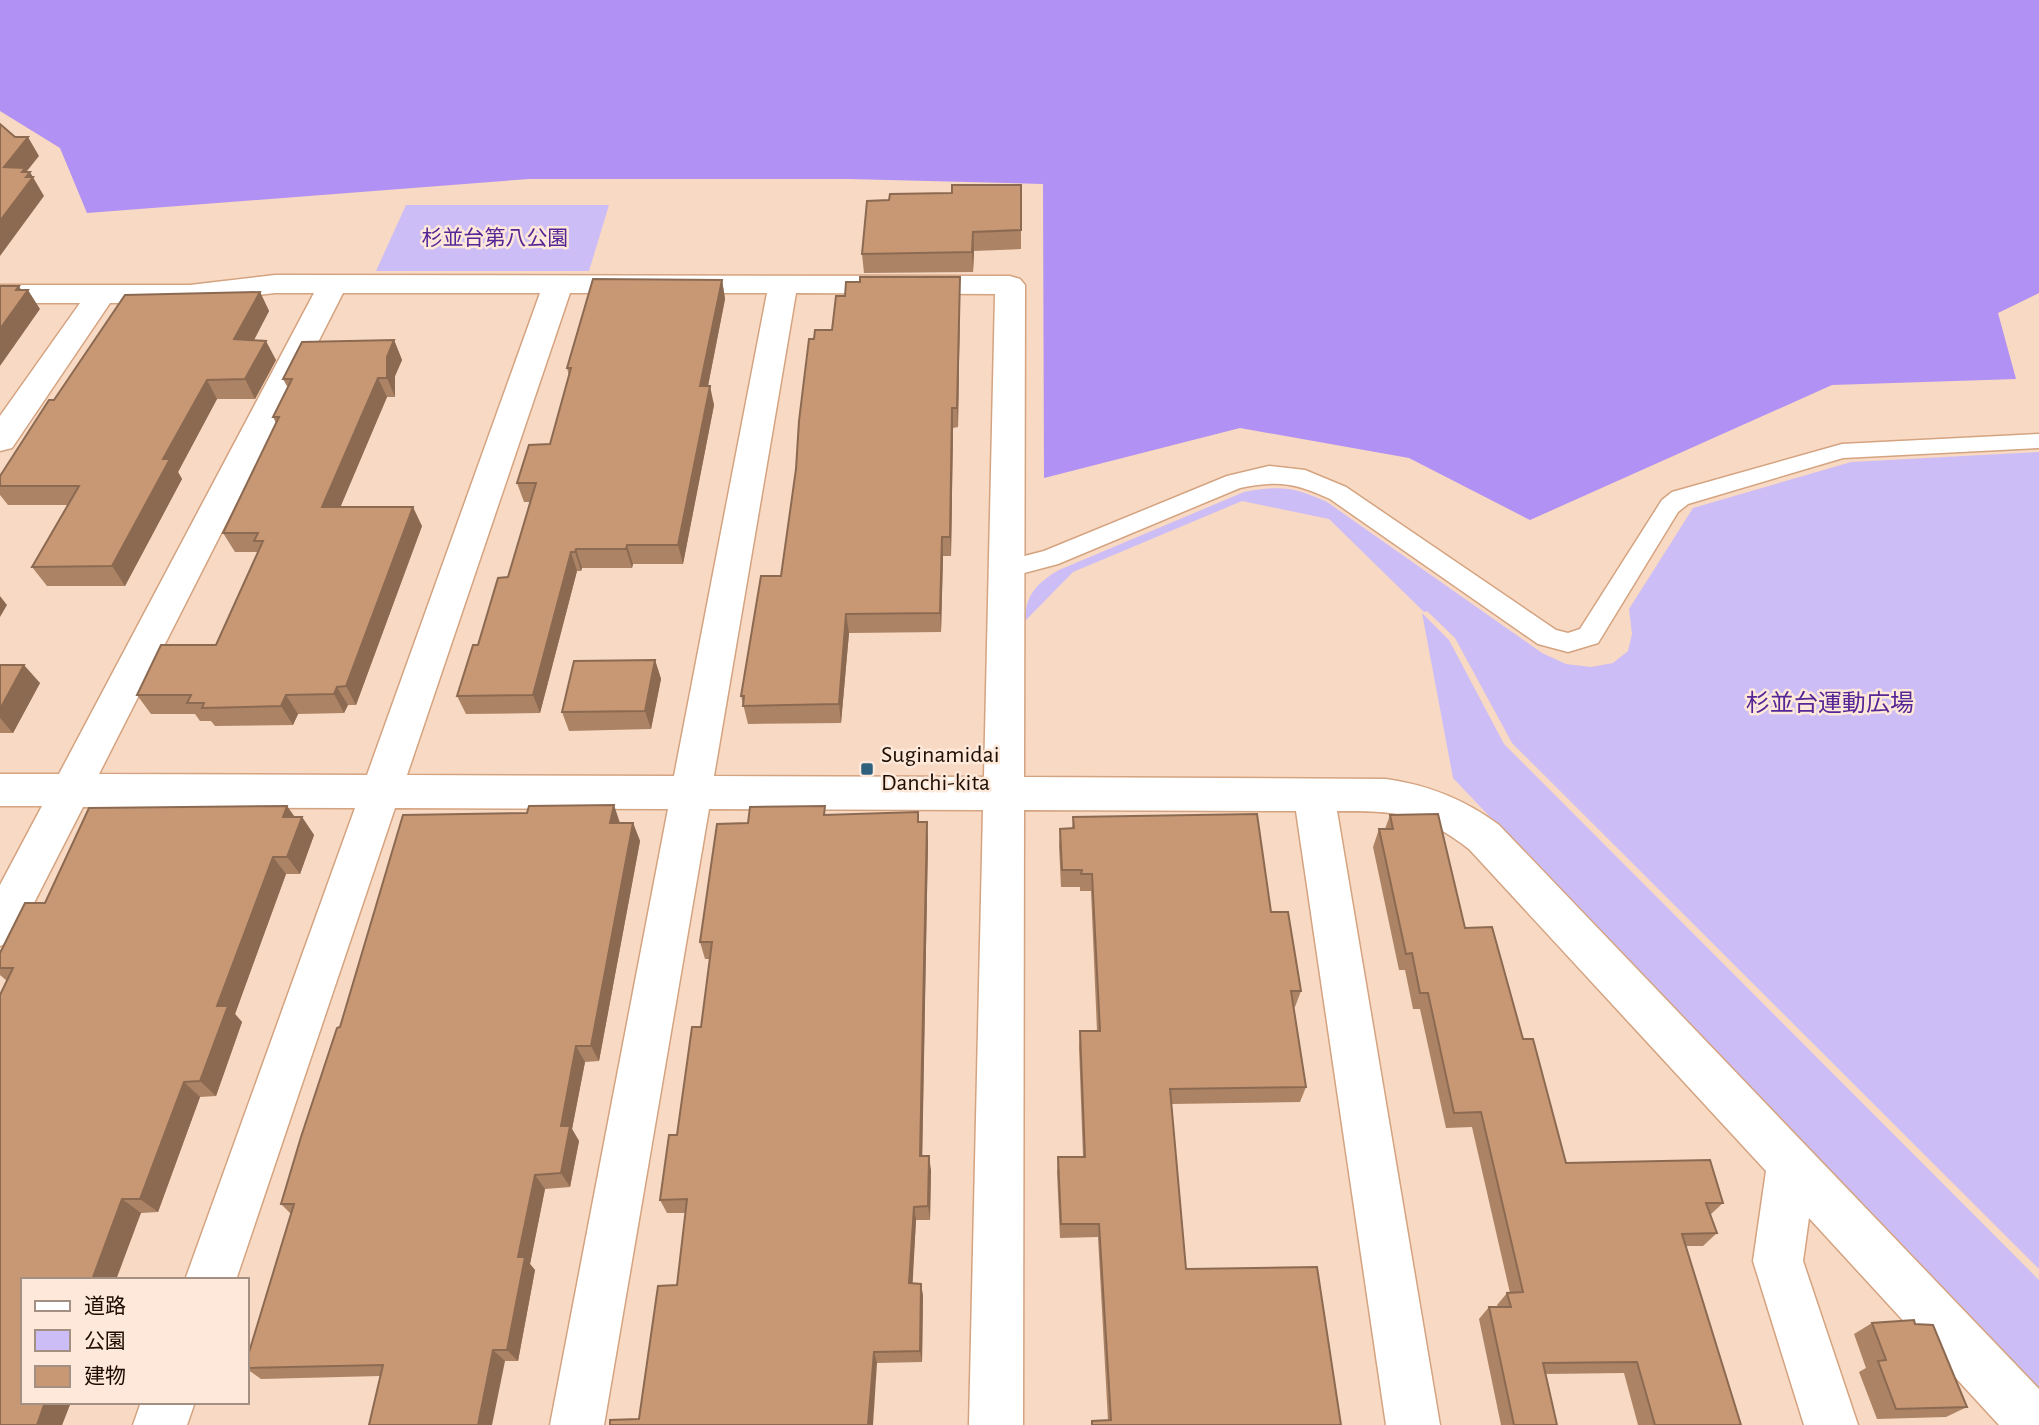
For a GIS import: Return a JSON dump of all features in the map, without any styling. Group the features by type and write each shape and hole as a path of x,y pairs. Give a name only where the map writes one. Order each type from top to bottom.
{"street":[{"path":"0,927 333,284"},
{"path":"0,294 190,294 258,285 333,284 1010,285 996,1425"},
{"path":"211,1278 558,285"},
{"path":"577,1425 783,285"},
{"path":"0,440 101,294"},
{"path":"0,790 1314,794 1386,795 1422,800 1455,814 1484,837 2036,1425"},
{"path":"1314,794 1413,1425"},
{"path":"1791,1163 1778,1261 1831,1425"},
{"path":"160,1425 167,1404"}],"lane":[{"path":"1006,569 1050,558 1235,481 1269,474 1305,478 1338,493 1547,638 1562,644 1578,643 1589,636 1670,506 1680,498 1842,451 2039,441"}],"green space":[{"name":"杉並台第八公園","path":"406,205 609,205 589,271 376,271"},
{"name":"杉並台運動広場","path":"2039,452 2039,1269 1512,743 1455,638 1427,611 1424,612 1329,519 1242,501 1073,572 1025,621 1027,604 1034,590 1059,570 1244,492 1267,488 1287,489 1327,502 1542,653 1566,664 1591,667 1613,663 1628,651 1632,634 1629,609 1693,508 1851,462"},
{"path":"1422,613 1449,640 1504,744 2039,1280 2039,1394 1453,778"}],"shaded area":[{"path":"0,0 2039,0 2039,293 1998,313 2016,379 1832,385 1530,520 1409,458 1240,428 1044,478 1043,184 849,179 529,179 87,213 60,148 0,111"}],"building":[{"path":"0,124 15,137 28,137 4,167 25,168 22,172 30,172 26,177 33,177 0,221"},
{"path":"952,185 1021,185 1021,230 973,232 972,252 862,254 867,201 889,200 890,194 952,193"},
{"path":"860,277 960,277 957,408 952,408 950,537 942,537 940,613 846,614 839,704 743,706 744,696 741,696 761,576 781,576 796,469 809,339 814,339 815,330 832,330 836,296 845,296 846,282 860,282"},
{"path":"593,279 722,280 700,386 710,386 678,545 627,545 626,549 576,549 571,552 533,695 457,696 473,645 478,645 498,578 508,577 536,483 517,483 529,445 550,444 571,368 567,368"},
{"path":"0,286 19,286 16,290 28,290 0,329"},
{"path":"260,292 234,339 266,341 245,379 207,380 163,459 170,459 112,566 32,567 79,486 0,486 0,476 49,400 54,400 125,295"},
{"path":"394,340 387,357 387,378 378,378 322,507 413,507 346,686 337,687 334,694 286,695 281,706 202,708 204,703 187,703 191,695 137,695 161,645 216,645 263,541 254,541 258,533 223,533 279,417 273,417 292,379 283,379 302,342"},
{"path":"655,660 645,711 562,712 574,661"},
{"path":"0,665 24,665 0,709"},
{"path":"614,805 610,823 633,823 591,1046 576,1046 561,1126 570,1126 561,1173 535,1175 518,1257 525,1257 507,1350 493,1350 478,1425 369,1425 383,1365 248,1368 248,1356 294,1204 281,1204 337,1028 340,1027 403,815 527,813 529,806"},
{"path":"287,806 283,817 302,817 287,857 273,857 217,1006 228,1006 200,1081 184,1082 140,1199 122,1199 93,1278 21,1278 21,1404 44,1404 37,1425 0,1425 0,995 13,968 0,968 0,953 25,903 45,903 89,808"},
{"path":"825,806 824,815 918,812 918,822 927,822 920,1156 929,1156 928,1206 914,1207 909,1283 921,1284 920,1351 874,1352 868,1425 610,1425 610,1420 639,1419 658,1286 677,1285 687,1199 660,1200 669,1135 677,1135 692,1027 701,1027 712,942 700,942 717,824 748,823 750,807"},
{"path":"1257,814 1271,912 1288,912 1301,991 1291,991 1306,1087 1170,1089 1186,1269 1317,1267 1341,1425 1092,1425 1092,1421 1111,1420 1099,1224 1061,1224 1058,1157 1085,1157 1080,1031 1100,1031 1092,874 1081,874 1082,870 1062,870 1060,829 1074,828 1073,817"},
{"path":"1438,814 1465,928 1492,927 1523,1039 1533,1039 1566,1163 1710,1160 1723,1203 1706,1203 1717,1233 1682,1234 1741,1425 1655,1425 1637,1362 1543,1363 1557,1425 1514,1425 1489,1307 1511,1307 1507,1293 1523,1292 1481,1112 1454,1113 1428,993 1420,993 1412,953 1406,954 1379,829 1393,829 1390,815"},
{"path":"1914,1320 1915,1324 1933,1325 1967,1407 1896,1409 1878,1361 1886,1360 1872,1323"}],"place":[{"name":"Suginamidai Danchi-kita","path":"867,769"}]}
